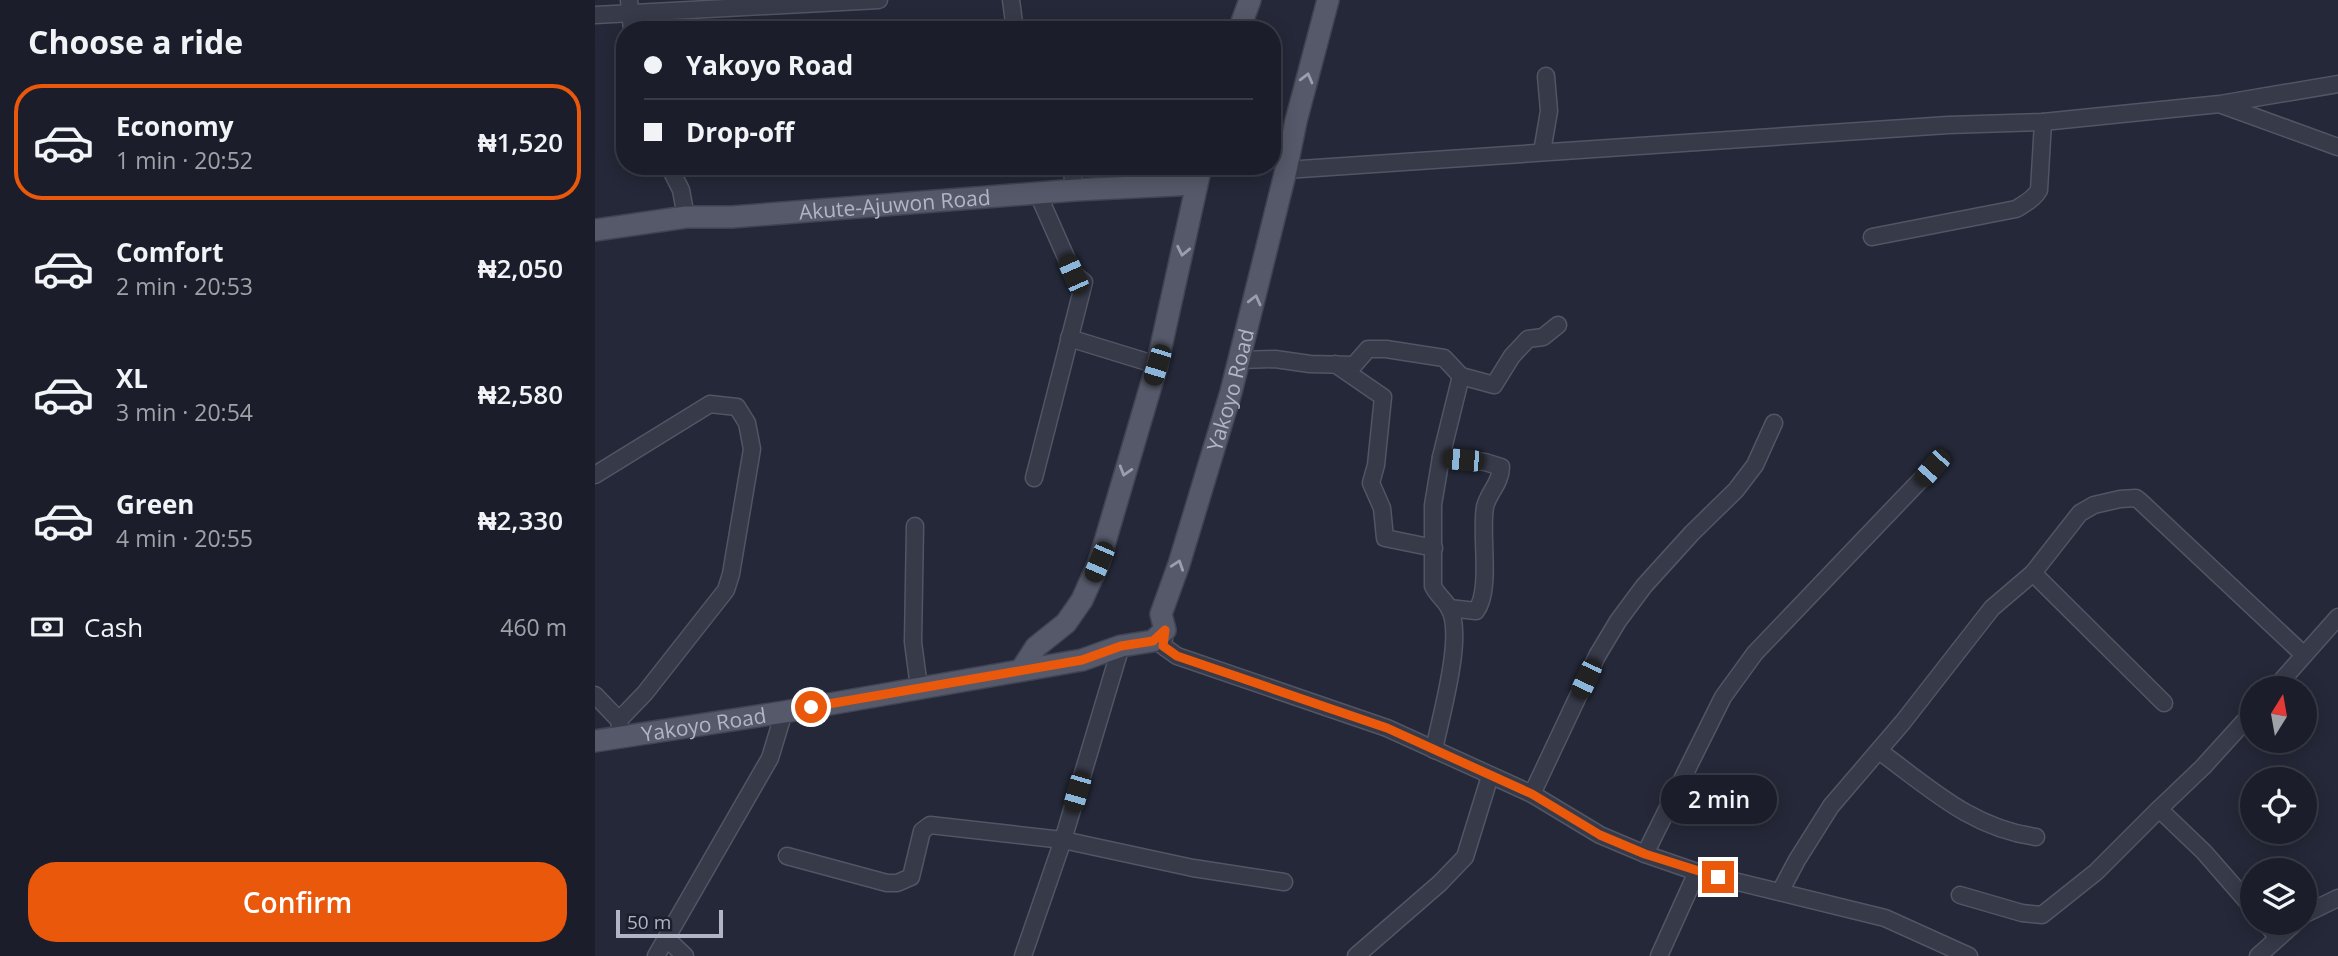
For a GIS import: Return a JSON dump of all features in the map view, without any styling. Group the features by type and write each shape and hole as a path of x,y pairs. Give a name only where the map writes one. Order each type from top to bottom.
{"main road":[{"path":"1243,21 1250,0"},
{"name":"Yakoyo Road","path":"595,741 620,728 784,712 1082,660 1121,646 1153,641 1165,630 1161,614 1206,479 1240,360 1296,121 1328,0"},
{"path":"1021,670 1036,647 1066,623 1082,600 1099,562 1157,365 1198,175"},
{"name":"Akute-Ajuwon Road","path":"595,230 686,217 820,212 1038,194 1198,175"}],"street":[{"path":"595,15 629,6 879,0"},
{"path":"1010,0 1014,21"},
{"path":"1542,152 1549,111 1546,76"},
{"path":"1286,170 1948,125 2043,122 2220,104 2338,84"},
{"path":"2220,104 2338,147"},
{"path":"1872,237 2016,209 2023,205 2039,190 2043,122"},
{"path":"674,175 681,190 686,217"},
{"path":"1072,175 1076,190"},
{"path":"1034,478 1084,282 1073,274 1038,194"},
{"path":"1240,360 1275,359 1310,364 1354,365 1368,349 1386,349 1444,358 1461,376 1494,385 1512,356 1528,339 1543,337 1558,325"},
{"path":"1069,338 1157,365"},
{"path":"1335,364 1383,397 1376,465 1371,482 1383,508 1385,538 1434,548"},
{"path":"1434,750 1456,628 1449,608 1438,597 1433,586 1433,505 1441,457 1461,376"},
{"path":"595,475 710,404 737,407 747,423 752,449 726,590 620,728 595,695"},
{"path":"1532,794 1597,656 1618,621 1660,568 1736,491 1755,465 1774,423"},
{"path":"1441,457 1485,461 1501,467 1497,484 1485,506 1485,565 1480,604 1475,611 1449,608"},
{"path":"1645,854 1723,697 1755,653 1932,468"},
{"path":"1780,892 1831,806 1879,751 1992,608 2033,573 2080,513 2094,505 2136,498 2304,655"},
{"path":"915,526 913,642 919,687"},
{"path":"2033,573 2164,703"},
{"path":"2286,676 2338,617"},
{"path":"1165,630 1163,646 1177,656 1387,728 1532,794 1600,835 1645,854 1697,873 1885,918 1969,956"},
{"path":"1023,956 1063,840 1121,646"},
{"path":"656,956 770,758 784,712"},
{"path":"1960,895 2022,913 2042,915 2096,872 2203,767 2240,726"},
{"path":"1879,751 1968,816 2015,834 2036,837"},
{"path":"1356,956 1440,883 1465,856 1490,776"},
{"path":"2159,809 2204,852 2240,893"},
{"path":"787,856 887,883 897,883 911,877 922,831 930,825 1063,840 1193,868 1284,882"},
{"path":"1659,956 1697,873"},
{"path":"2317,908 2338,898"},
{"path":"2275,935 2278,939"},
{"path":"2258,956 2282,935"},
{"path":"667,939 685,956"}],"route":[{"path":"811,707 1082,660 1121,646 1153,641 1165,630 1163,646 1177,656 1387,728 1532,794 1600,835 1697,873 1718,877"}]}
